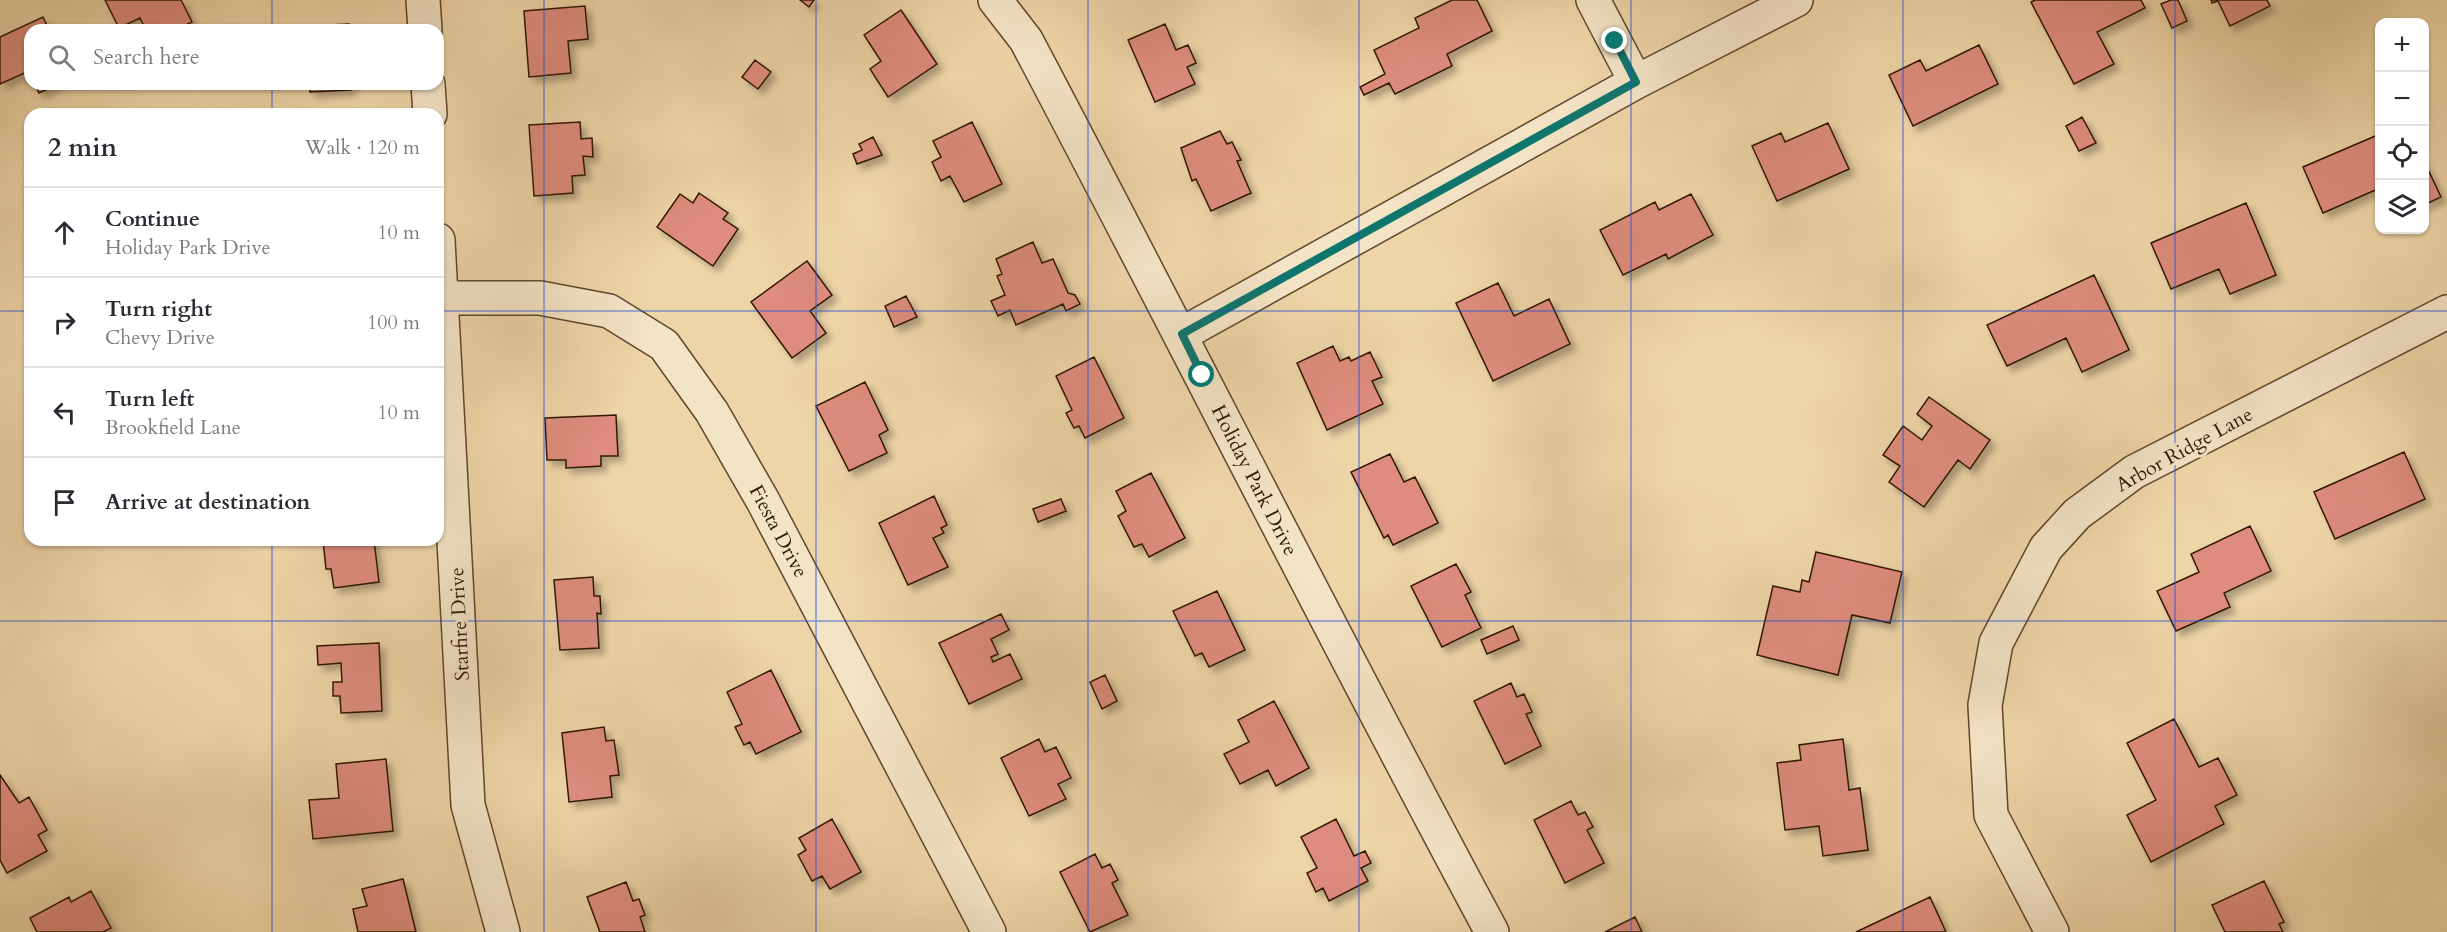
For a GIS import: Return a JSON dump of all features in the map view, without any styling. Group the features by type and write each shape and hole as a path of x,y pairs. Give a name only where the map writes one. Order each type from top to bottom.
{"street":[{"path":"423,0 425,24"},
{"name":"Holiday Park Drive","path":"995,0 1026,40 1182,334 1366,699 1492,932"},
{"path":"1593,0 1636,82"},
{"path":"1182,334 1636,82 1796,0"},
{"path":"428,90 430,108"},
{"name":"Fiesta Drive","path":"444,298 540,298 609,311 664,345 712,412 763,501 989,932"},
{"name":"Arbor Ridge Lane","path":"2052,932 1991,815 1985,705 1996,643 2046,548 2077,514 2134,472 2447,312"},
{"name":"Starfire Drive","path":"444,337 468,805 503,932"}],"building":[{"path":"105,0 181,0 192,22 188,24 143,24 140,18 127,24 117,24"},
{"path":"800,0 814,0 809,7"},
{"path":"1452,0 1477,0 1492,31 1447,54 1452,66 1395,94 1389,83 1364,95 1360,87 1385,74 1374,50 1419,28 1415,18"},
{"path":"2035,0 2141,0 2145,8 2097,32 2114,64 2074,84 2031,2"},
{"path":"2178,0 2187,21 2172,28 2161,4"},
{"path":"2211,0 2267,0 2270,6 2230,26 2218,1 2212,3"},
{"path":"585,6 588,39 568,41 571,73 529,77 524,11"},
{"path":"901,10 937,64 888,97 870,69 881,61 864,35"},
{"path":"43,17 46,24 28,24"},
{"path":"1165,24 1176,50 1188,45 1196,63 1187,67 1195,84 1155,102 1128,40"},
{"path":"24,26 24,73 0,84 0,37"},
{"path":"1979,45 1998,84 1913,126 1889,75 1920,60 1926,71"},
{"path":"755,60 771,72 758,89 742,77"},
{"path":"310,90 351,90 310,92"},
{"path":"2082,117 2096,143 2079,151 2066,126"},
{"path":"580,122 581,139 592,138 593,157 583,156 585,175 572,176 573,193 534,196 529,125"},
{"path":"972,122 1002,184 964,202 950,176 941,181 932,162 941,157 933,141"},
{"path":"1828,123 1849,169 1777,201 1752,146 1781,133 1785,142"},
{"path":"1220,131 1227,144 1232,142 1241,160 1237,161 1251,193 1211,211 1196,179 1192,181 1181,148"},
{"path":"2375,136 2375,190 2323,213 2303,167"},
{"path":"873,137 882,155 857,164 853,154 862,150 859,144"},
{"path":"2429,172 2441,197 2429,203"},
{"path":"699,193 728,213 723,219 738,229 713,266 657,227 680,194 693,203"},
{"path":"1691,194 1713,235 1668,259 1666,254 1623,275 1600,230 1655,202 1659,210"},
{"path":"2246,203 2276,275 2230,294 2219,269 2171,289 2151,243"},
{"path":"1033,242 1042,263 1053,259 1068,293 1075,295 1080,304 1066,311 1063,304 1016,325 1010,310 998,316 991,301 1005,295 997,276 1002,274 996,259"},
{"path":"807,261 832,295 810,311 826,333 792,358 751,302"},
{"path":"2094,275 2129,350 2082,372 2066,338 2007,366 1987,325"},
{"path":"1498,283 1514,316 1549,299 1570,344 1493,381 1456,303"},
{"path":"906,296 917,317 894,327 885,306"},
{"path":"1333,346 1340,361 1349,357 1351,361 1370,352 1382,377 1372,381 1383,404 1327,430 1297,363"},
{"path":"1094,357 1124,418 1085,438 1079,426 1074,428 1066,413 1072,410 1056,376"},
{"path":"865,382 888,430 879,435 887,453 849,471 816,406"},
{"path":"1929,397 1990,440 1970,469 1958,460 1924,507 1889,482 1900,466 1883,455 1903,426 1922,440 1932,426 1917,414"},
{"path":"616,415 618,456 601,456 601,466 566,468 566,460 547,460 545,418"},
{"path":"2404,452 2425,499 2335,539 2314,492"},
{"path":"1390,454 1404,482 1415,477 1438,523 1393,545 1388,535 1384,538 1351,472"},
{"path":"1151,473 1185,538 1149,557 1142,544 1134,547 1118,516 1126,511 1116,491"},
{"path":"934,496 947,525 941,528 944,533 933,538 948,567 908,585 879,523"},
{"path":"1061,499 1066,511 1038,522 1033,509"},
{"path":"2250,526 2271,571 2224,593 2230,607 2176,631 2157,591 2199,572 2191,554"},
{"path":"324,546 375,546 379,582 334,588 331,569 326,569"},
{"path":"1816,552 1902,572 1890,623 1852,615 1838,675 1757,655 1773,586 1800,592 1802,580 1809,582"},
{"path":"1456,564 1471,592 1465,595 1481,628 1442,647 1411,586"},
{"path":"593,577 594,596 600,596 601,614 597,613 599,648 560,650 554,580"},
{"path":"1217,591 1245,650 1209,667 1202,653 1195,656 1173,611"},
{"path":"1001,614 1009,630 991,639 998,654 991,657 993,662 1010,654 1022,679 969,704 939,643"},
{"path":"1513,626 1519,640 1487,654 1481,640"},
{"path":"379,643 382,711 341,713 340,696 333,696 333,682 342,682 341,663 318,665 317,646"},
{"path":"771,670 801,732 756,754 750,742 744,745 735,727 742,724 727,692"},
{"path":"1105,675 1117,701 1102,709 1090,682"},
{"path":"1511,683 1517,697 1524,694 1532,712 1526,714 1541,746 1505,764 1474,701"},
{"path":"1274,701 1309,768 1276,786 1268,770 1240,784 1224,754 1249,742 1238,720"},
{"path":"2174,719 2199,767 2218,758 2237,795 2215,806 2224,824 2151,862 2127,815 2156,800 2127,743"},
{"path":"604,727 606,741 614,740 619,775 610,776 612,797 569,802 562,733"},
{"path":"1039,739 1045,752 1056,747 1071,778 1058,784 1066,799 1029,816 1001,758"},
{"path":"1843,739 1849,790 1860,788 1868,850 1823,856 1819,826 1785,830 1777,763 1801,760 1799,745"},
{"path":"386,759 393,831 313,839 309,800 339,798 336,764"},
{"path":"0,775 19,803 29,797 47,830 38,835 47,851 7,873 0,860"},
{"path":"1571,801 1578,815 1585,812 1593,827 1587,830 1604,863 1565,883 1534,820"},
{"path":"832,819 861,872 830,889 822,876 812,881 798,855 806,850 799,838"},
{"path":"1336,819 1354,856 1365,851 1371,863 1361,868 1368,881 1329,901 1323,888 1316,892 1307,873 1317,868 1301,837"},
{"path":"1095,854 1102,868 1110,864 1118,880 1112,883 1128,915 1090,932 1060,872"},
{"path":"403,879 416,932 358,932 353,909 367,906 362,889"},
{"path":"2264,881 2284,922 2279,924 2283,932 2225,932 2212,905"},
{"path":"626,882 633,901 639,899 645,915 640,917 645,932 600,932 587,897"},
{"path":"91,891 111,928 103,932 37,932 30,918 69,897 71,902"},
{"path":"1930,897 1946,932 1856,932"},
{"path":"1635,917 1642,932 1605,932"}],"route":[{"path":"1202,375 1182,334 1636,82 1615,41"}]}
